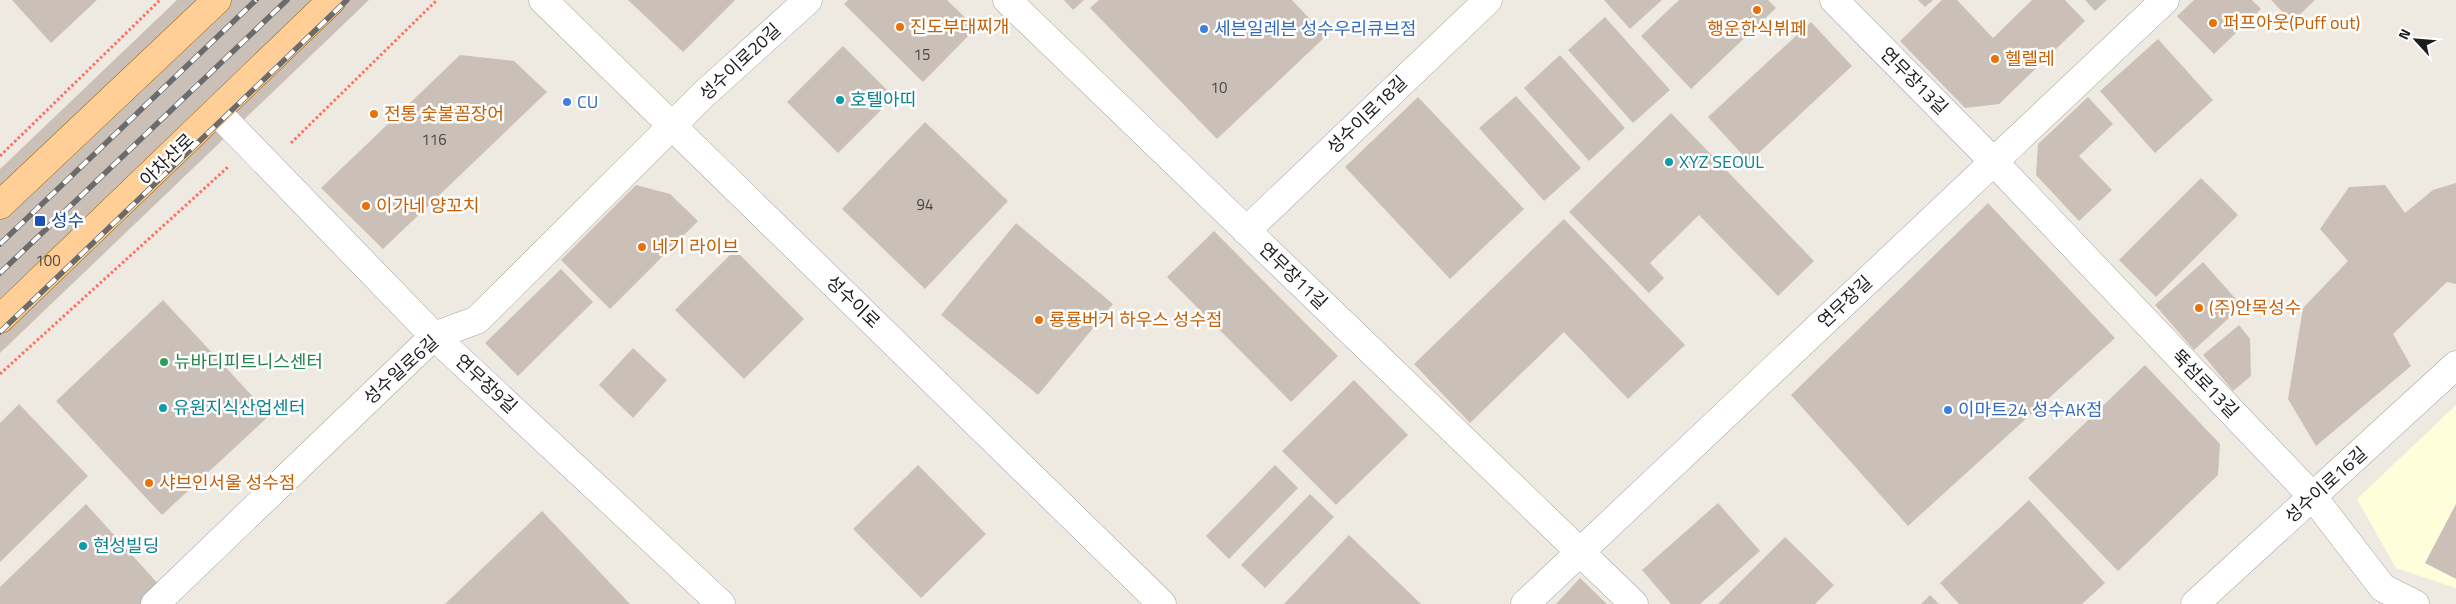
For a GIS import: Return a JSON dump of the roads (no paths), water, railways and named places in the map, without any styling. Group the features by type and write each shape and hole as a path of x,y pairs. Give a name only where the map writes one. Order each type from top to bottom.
{"main road":[{"path":"0,205 217,0"},
{"name":"아차산로","path":"0,319 332,0"}],"street":[{"name":"성수이로","path":"543,0 1162,604"},
{"name":"성수이로20길","path":"674,126 704,94 808,0"},
{"name":"연무장11길","path":"1007,0 1634,604"},
{"name":"성수이로18길","path":"1246,231 1488,0"},
{"name":"연무장13길","path":"1834,0 1994,162"},
{"name":"연무장길","path":"1525,604 2165,0"},
{"name":"연무장9길","path":"217,112 434,336 721,604"},
{"name":"성수일로6길","path":"155,604 434,336 476,320 674,126"},
{"name":"뚝섬로13길","path":"1994,162 2313,497 2383,588 2415,604"},
{"name":"성수이로16길","path":"2195,604 2456,366"}],"railway":[{"path":"0,244 256,0"},
{"path":"0,273 287,0"},
{"path":"0,332 347,0"}],"place":[{"name":"행운한식뷔페","path":"1757,10"},
{"name":"퍼프아웃(Puff out)","path":"2213,23"},
{"name":"진도부대찌개","path":"900,27"},
{"name":"세븐일레븐 성수우리큐브점","path":"1204,29"},
{"name":"헬렐레","path":"1995,59"},
{"name":"호텔아띠","path":"840,100"},
{"name":"CU","path":"567,102"},
{"name":"전통 숯불꼼장어","path":"374,114"},
{"name":"XYZ SEOUL","path":"1669,162"},
{"name":"이가네 양꼬치","path":"366,206"},
{"name":"성수","path":"40,221"},
{"name":"네기 라이브","path":"642,247"},
{"name":"(주)안목성수","path":"2199,308"},
{"name":"룡룡버거 하우스 성수점","path":"1039,320"},
{"name":"뉴바디피트니스센터","path":"164,362"},
{"name":"유원지식산업센터","path":"163,408"},
{"name":"이마트24 성수AK점","path":"1948,410"},
{"name":"샤브인서울 성수점","path":"149,483"},
{"name":"현성빌딩","path":"83,546"}]}
